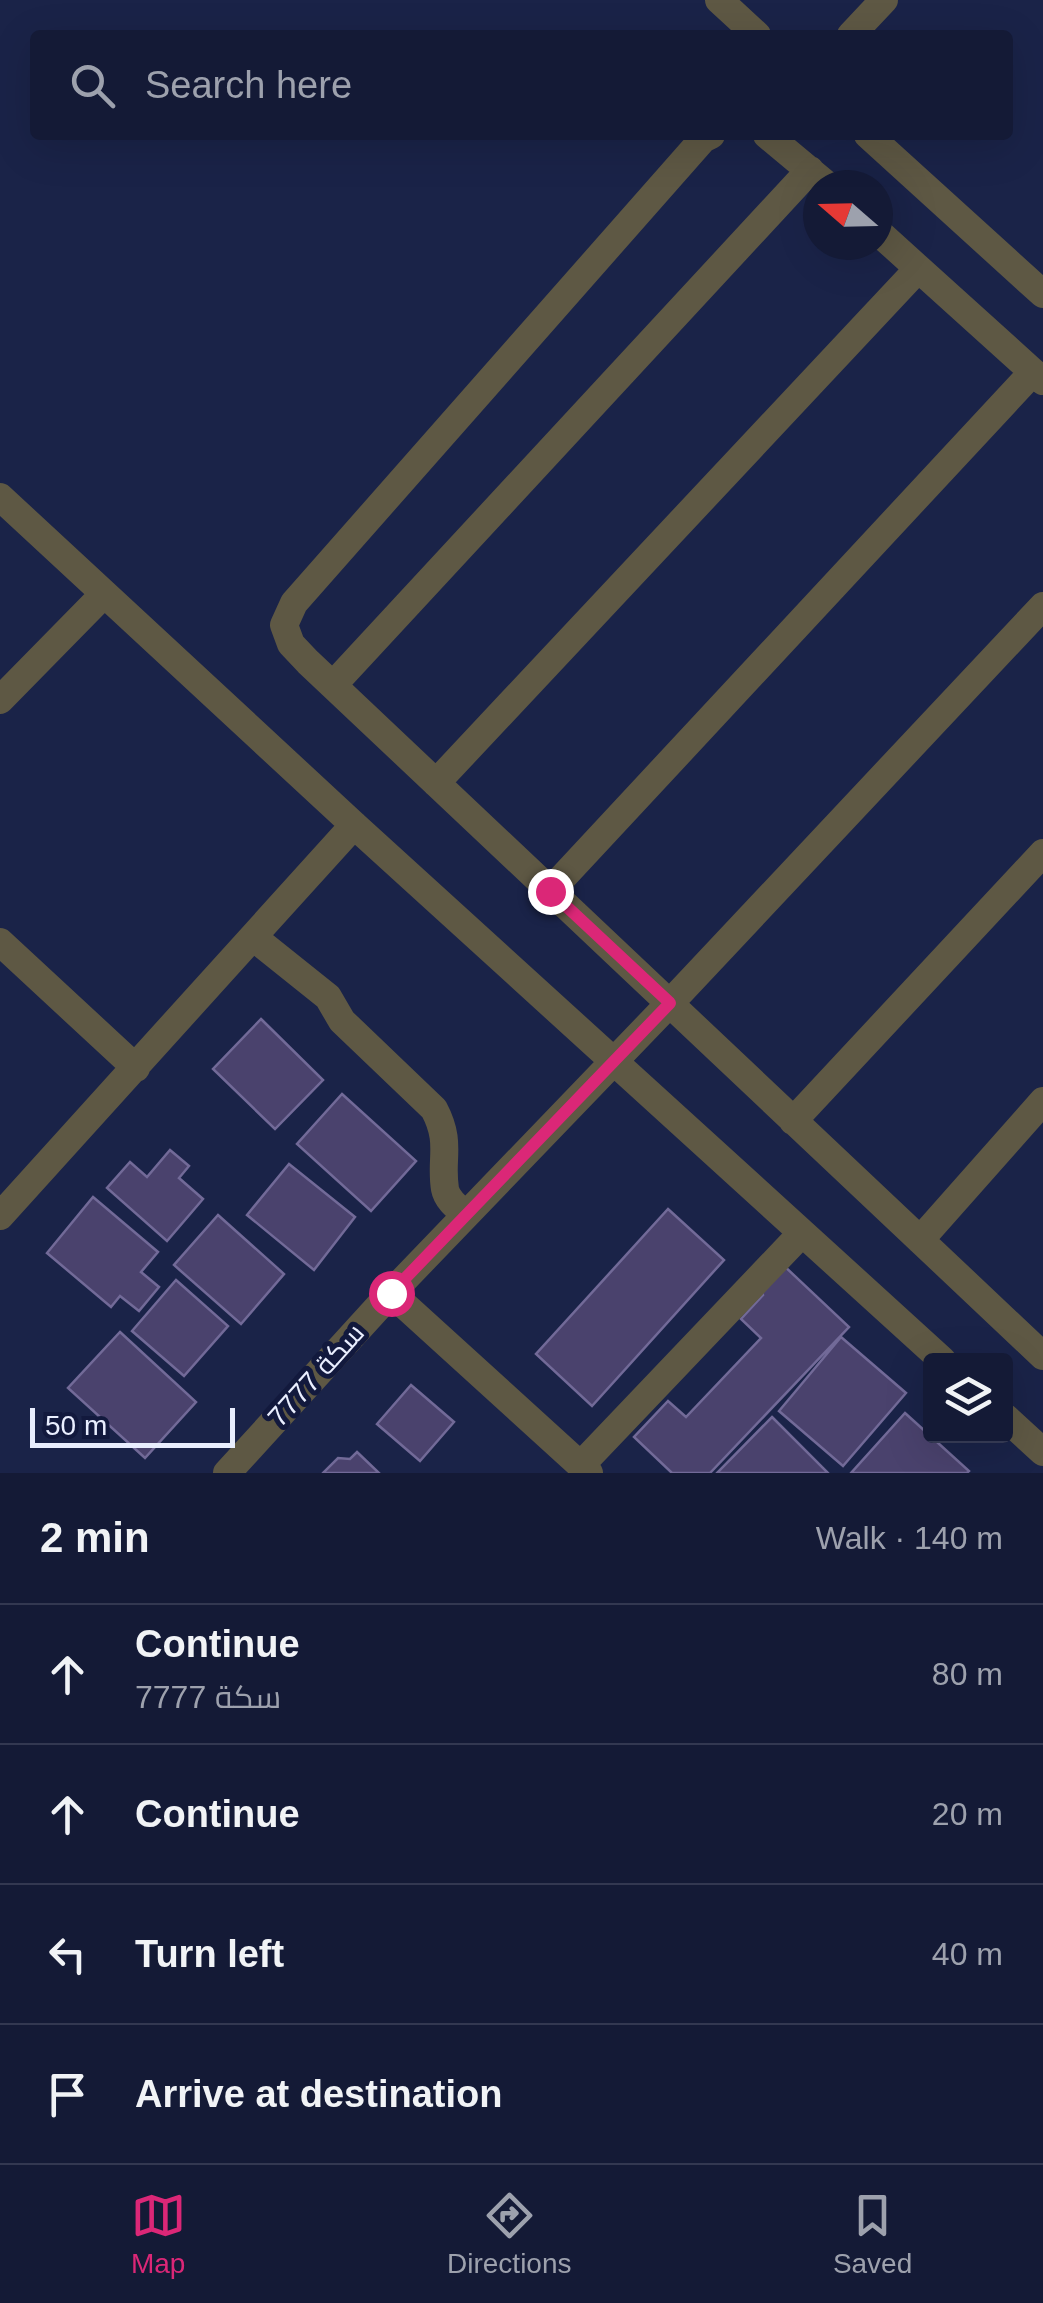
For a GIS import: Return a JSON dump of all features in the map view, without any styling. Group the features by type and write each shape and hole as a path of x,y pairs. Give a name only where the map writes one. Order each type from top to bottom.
{"street":[{"path":"719,0 752,30"},
{"path":"857,30 884,0"},
{"path":"702,140 294,603 284,625 291,644 333,685 920,1240 1040,1347"},
{"path":"773,140 810,170"},
{"path":"874,140 1043,294"},
{"path":"333,685 803,193"},
{"path":"550,891 1038,377 893,246"},
{"path":"436,783 918,269"},
{"path":"0,497 934,1353"},
{"path":"0,700 104,594"},
{"name":"سكة 7777","path":"227,1473 391,1293 1043,606"},
{"path":"0,1216 354,825"},
{"path":"793,1120 1043,853"},
{"path":"253,937 328,997 342,1021 434,1109 444,1127 446,1190 466,1215"},
{"path":"0,942 136,1068"},
{"path":"920,1240 1043,1101"},
{"path":"391,1293 585,1469 802,1234"},
{"path":"1013,1424 1043,1452"}],"building":[{"path":"261,1019 323,1080 275,1129 213,1069"},
{"path":"342,1094 416,1161 371,1211 297,1144"},
{"path":"170,1150 189,1166 179,1178 203,1199 167,1241 107,1188 130,1162 147,1177"},
{"path":"289,1164 355,1217 314,1270 247,1215"},
{"path":"93,1197 158,1252 141,1272 159,1287 139,1311 120,1296 111,1307 47,1253"},
{"path":"668,1209 724,1260 592,1406 536,1354"},
{"path":"218,1215 284,1274 241,1324 174,1265"},
{"path":"781,1263 849,1327 710,1473 672,1473 634,1437 668,1401 686,1417 761,1338 741,1319 763,1295 759,1286"},
{"path":"176,1280 228,1326 184,1376 132,1331"},
{"path":"120,1332 196,1402 145,1458 68,1388"},
{"path":"841,1337 906,1393 843,1466 779,1411"},
{"path":"411,1385 454,1422 420,1461 377,1424"},
{"path":"905,1413 923,1429 923,1443 938,1443 969,1471 967,1473 851,1473"},
{"path":"772,1417 828,1473 717,1473"},
{"path":"357,1452 379,1473 323,1473 338,1458 350,1459"}],"route":[{"path":"391,1293 670,1003 550,891"}]}
